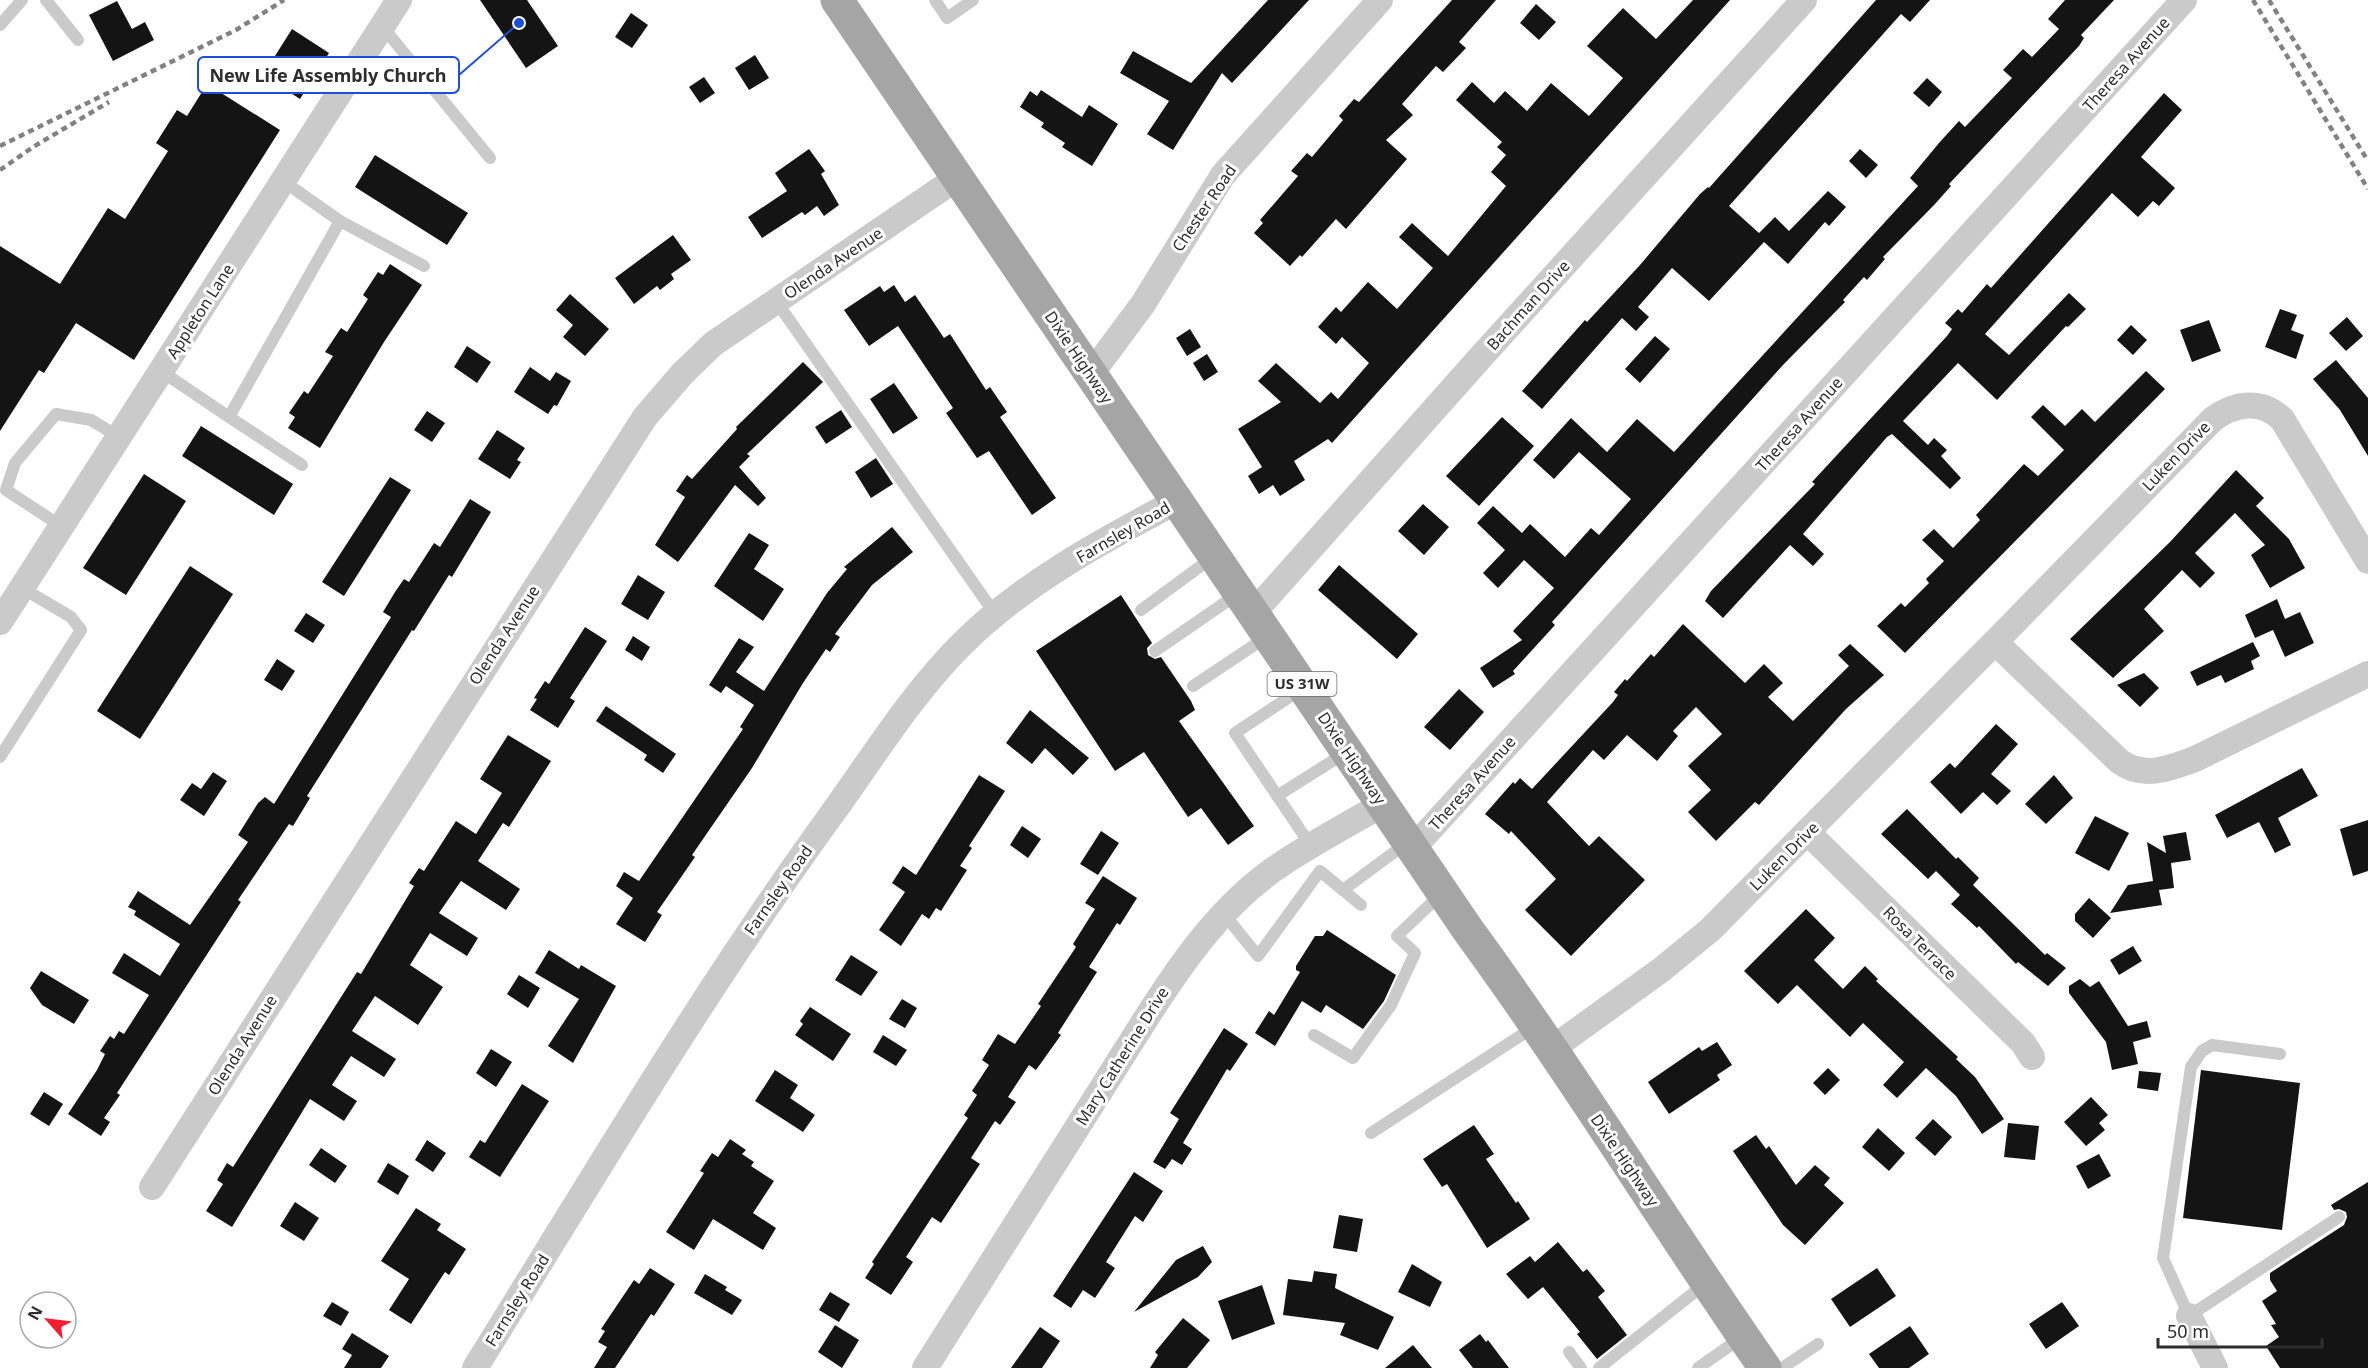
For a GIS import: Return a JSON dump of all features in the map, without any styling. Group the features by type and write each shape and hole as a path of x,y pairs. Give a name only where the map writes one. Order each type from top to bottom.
{"main road":[{"name":"Dixie Highway","path":"837,0 1443,892 1545,1036 1586,1102 1765,1368"}],"street":[{"name":"Appleton Lane","path":"0,622 399,0"},
{"name":"Chester Road","path":"1091,374 1143,304 1223,175 1380,0"},
{"name":"Bachman Drive","path":"1254,613 1486,350 1804,0"},
{"name":"Theresa Avenue","path":"1411,844 2184,0"},
{"name":"Olenda Avenue","path":"152,1187 645,417 682,374 713,344 957,178"},
{"name":"Luken Drive","path":"1545,1036 1694,945 1995,642 2213,418 2236,406 2263,407 2282,419 2368,561"},
{"name":"Farnsley Road","path":"475,1368 711,991 805,851 942,665 995,614 1035,583 1121,531 1177,501"},
{"path":"1995,642 2119,761 2139,772 2166,770 2194,759 2368,674"},
{"name":"Mary Catherine Drive","path":"925,1368 1168,984 1224,914 1279,865 1383,804"},
{"name":"Rosa Terrace","path":"1807,832 2023,1043 2032,1057"},
{"path":"2189,1316 2215,1368"}],"lane":[{"path":"0,25 22,0"},
{"path":"46,0 78,40"},
{"path":"935,0 947,18 973,0"},
{"path":"382,26 490,158"},
{"path":"283,181 340,221 424,266"},
{"path":"230,417 340,221"},
{"path":"776,301 995,614"},
{"path":"161,371 302,465"},
{"path":"62,526 6,490 15,463 56,414 91,420 119,437"},
{"path":"1141,610 1214,556"},
{"path":"0,757 81,630 71,617 22,588"},
{"path":"1155,651 1254,613"},
{"path":"1193,686 1254,613"},
{"path":"1304,687 1235,733 1311,846"},
{"path":"1277,795 1347,751"},
{"path":"1343,890 1411,844"},
{"path":"1224,914 1258,956 1320,871 1361,905"},
{"path":"1314,1035 1353,1058 1390,1005 1415,953 1397,936 1443,892"},
{"path":"1371,1133 1466,1074 1545,1036"},
{"path":"2280,1054 2212,1045 2202,1052 2191,1067 2163,1258 2189,1316 2339,1217"},
{"path":"1599,1368 1707,1282"},
{"path":"1698,1368 1743,1336"},
{"path":"1782,1368 1818,1344"},
{"path":"1569,1352 1581,1368"}],"building":[{"path":"480,0 527,0 558,46 526,68"},
{"path":"1268,0 1309,0 1232,83 1222,73 1173,150 1147,134 1169,101 1120,73 1133,51 1191,83"},
{"path":"1452,0 1496,0 1459,42 1466,48 1443,72 1436,66 1402,104 1413,115 1386,140 1407,159 1346,229 1336,219 1302,257 1300,255 1290,266 1254,233 1263,223 1260,220 1298,176 1291,171 1307,153 1312,157 1343,120 1339,116 1354,99 1359,102"},
{"path":"1693,0 1730,0 1332,443 1328,439 1294,461 1305,480 1280,496 1273,485 1259,494 1248,476 1262,467 1238,429 1281,402 1258,381 1276,363 1320,403 1331,392 1338,399 1369,363 1342,337 1336,344 1318,327 1336,307 1341,312 1368,282 1397,309 1433,268 1399,237 1412,223 1448,256 1506,186 1491,172 1506,155 1497,147 1502,142 1456,100 1472,82 1494,103 1505,91 1527,111 1551,83 1589,116 1623,78 1587,46 1623,8 1656,39"},
{"path":"1876,0 1930,0 1910,22 1901,14 1729,206 1759,233 1775,217 1789,231 1828,191 1846,207 1829,226 1825,222 1788,264 1764,242 1709,301 1672,268 1638,307 1649,317 1636,331 1622,318 1542,409 1522,391 1585,320 1587,322 1640,265 1700,194 1709,188"},
{"path":"2065,0 2114,0 2081,35 2084,38 2079,46 1949,184 1951,186 1883,257 1885,259 1867,280 1864,277 1843,300 1845,302 1783,365 1552,622 1555,625 1513,671 1515,674 1493,688 1480,668 1522,640 1513,631 1554,588 1524,560 1498,588 1483,573 1505,550 1477,523 1493,506 1522,533 1530,524 1565,557 1591,528 1599,535 1631,499 1579,452 1554,479 1533,460 1571,418 1607,452 1637,419 1674,452 1918,186 1910,178 1939,143 1959,121 1965,127 2012,78 2003,70 2023,49 2032,57 2059,29 2048,19"},
{"path":"117,1 132,29 145,22 154,40 113,61 89,15"},
{"path":"1536,4 1556,22 1539,40 1520,23"},
{"path":"631,13 648,25 632,48 615,37"},
{"path":"292,29 329,53 300,99 263,75"},
{"path":"755,55 769,78 749,90 735,68"},
{"path":"704,77 715,93 700,103 689,87"},
{"path":"1927,78 1942,92 1929,107 1913,93"},
{"path":"207,84 280,130 134,360 76,323 44,373 39,370 0,431 0,246 60,284 108,208 125,219 168,151 156,143 177,110 187,116"},
{"path":"1041,90 1082,117 1089,105 1118,124 1092,166 1062,147 1065,143 1041,127 1044,123 1020,107 1030,91 1037,96"},
{"path":"2164,93 2182,110 2141,157 2175,188 2159,206 2153,201 2138,217 2112,193 1985,334 2009,355 2069,293 2086,309 2068,327 2066,326 1997,400 1958,363 1903,421 1928,445 1934,438 1947,450 1941,456 1961,478 1950,489 1892,434 1803,534 1824,554 1813,566 1790,545 1723,618 1705,601 1711,591 1815,484 1812,482 1947,336 1952,329 1945,323 1958,309 1962,313 1987,284 1991,288"},
{"path":"809,149 825,171 821,174 839,205 824,216 817,206 805,215 802,212 762,238 748,217 787,191 775,173"},
{"path":"1860,149 1878,165 1866,178 1849,161"},
{"path":"375,155 468,213 447,245 355,187"},
{"path":"673,235 691,260 671,274 674,279 660,290 657,286 634,304 615,278"},
{"path":"390,264 422,285 384,342 320,448 288,428 295,417 289,413 304,391 308,394 333,356 325,352 341,328 347,332 368,299 363,295 378,272 383,275"},
{"path":"894,285 905,302 915,295 944,338 950,334 986,390 990,387 1007,412 1000,417 1056,498 1032,515 989,451 977,458 946,413 953,408 898,326 869,346 844,310 880,286 884,292"},
{"path":"570,294 609,329 585,356 563,337 573,325 556,310"},
{"path":"2280,309 2297,315 2291,330 2304,335 2296,359 2265,347"},
{"path":"2347,317 2363,336 2346,351 2329,333"},
{"path":"2209,320 2221,351 2192,362 2180,330"},
{"path":"2131,325 2147,340 2133,355 2117,340"},
{"path":"1190,329 1201,347 1187,356 1176,338"},
{"path":"1655,336 1670,349 1640,383 1625,369"},
{"path":"467,346 491,362 477,383 454,367"},
{"path":"1207,354 1218,372 1204,381 1193,363"},
{"path":"2336,360 2368,398 2368,456 2340,410 2313,379"},
{"path":"803,362 823,382 747,454 750,456 739,467 766,498 758,506 735,485 678,562 655,545 685,497 676,491 687,475 692,479 737,429 736,427"},
{"path":"530,367 550,381 556,372 571,381 557,406 554,405 548,414 514,392"},
{"path":"2146,371 2165,389 1905,653 1877,626 1901,603 1905,607 1929,583 1926,579 1944,561 1922,540 1934,529 1953,548 1980,520 1976,515 2024,464 2038,476 2064,450 2031,417 2043,405 2065,426 2082,409 2095,422"},
{"path":"894,383 918,418 893,434 870,399"},
{"path":"841,410 852,427 826,444 815,427"},
{"path":"427,411 445,423 432,442 414,430"},
{"path":"1502,417 1534,446 1479,506 1446,476"},
{"path":"201,426 293,484 274,515 182,456"},
{"path":"497,430 525,448 517,460 521,462 510,479 478,459"},
{"path":"876,458 893,484 871,498 855,472"},
{"path":"2236,470 2264,498 2256,506 2289,539 2305,568 2270,588 2251,555 2265,545 2235,513 2195,553 2215,573 2200,588 2182,570 2144,609 2164,631 2113,678 2070,639 2170,542"},
{"path":"144,474 186,501 126,595 83,568"},
{"path":"390,477 411,490 344,596 322,582"},
{"path":"470,499 491,512 452,577 449,575 414,631 412,630 307,796 310,798 293,826 289,824 238,900 241,902 117,1093 120,1095 104,1118 110,1122 101,1136 68,1114 97,1070 105,1054 100,1051 110,1036 114,1039 119,1031 124,1034 149,995 112,973 124,953 160,976 180,944 134,915 136,911 128,907 138,891 190,925 248,842 238,835 258,803 265,797 274,804 391,617 383,612 395,592 404,579 409,582 434,543 440,547"},
{"path":"1423,504 1449,527 1424,555 1398,531"},
{"path":"892,527 913,552 872,585 835,634 840,637 830,652 826,649 752,768 692,855 695,857 657,912 662,915 645,942 616,924 633,898 616,886 624,872 639,881 743,729 740,727 754,705 726,686 721,693 709,685 739,638 754,647 736,672 764,691 827,593 847,569 844,567"},
{"path":"749,533 769,545 754,569 784,589 763,621 714,586"},
{"path":"1339,565 1418,634 1397,659 1318,590"},
{"path":"190,566 233,594 140,739 97,711"},
{"path":"638,575 665,592 648,620 621,604"},
{"path":"1121,595 1152,643 1147,648 1148,655 1155,659 1161,657 1191,701 1195,710 1179,721 1254,826 1228,845 1201,808 1188,817 1144,752 1115,771 1036,651"},
{"path":"2277,599 2285,619 2300,612 2314,643 2285,657 2273,630 2255,638 2245,615"},
{"path":"306,613 325,625 313,643 294,631"},
{"path":"1683,624 1745,683 1764,664 1783,683 1768,697 1793,721 1849,666 1838,655 1850,644 1884,675 1846,709 1759,805 1755,802 1716,841 1688,812 1711,790 1688,766 1722,734 1696,707 1673,731 1678,736 1657,761 1627,735 1604,760 1593,750 1547,802 1589,846 1599,836 1645,880 1571,956 1525,910 1556,879 1511,831 1509,834 1485,814 1513,782 1515,784 1520,778 1532,789 1613,702 1618,695 1614,692 1625,679 1627,681 1651,654 1654,657"},
{"path":"585,627 607,641 570,698 575,701 558,728 530,710 537,699 534,698 545,681 549,684"},
{"path":"633,636 650,647 642,661 625,650"},
{"path":"2253,642 2260,656 2251,661 2254,669 2225,683 2221,675 2197,686 2190,672"},
{"path":"277,659 295,671 282,691 264,680"},
{"path":"2144,673 2159,688 2140,707 2117,685"},
{"path":"1459,689 1484,712 1450,750 1424,727"},
{"path":"606,706 676,754 663,773 644,760 647,755 596,721"},
{"path":"1030,710 1089,758 1073,775 1045,748 1032,764 1006,743"},
{"path":"1996,724 2018,744 1991,774 2011,791 1997,805 1983,792 1961,814 1930,782 1950,763 1955,768"},
{"path":"508,735 551,761 509,827 503,823 478,861 520,889 506,910 461,881 439,913 478,938 467,956 430,933 410,965 443,987 418,1025 375,996 352,1031 396,1059 384,1077 351,1056 332,1085 357,1101 344,1121 310,1099 232,1227 206,1211 223,1184 217,1180 227,1163 233,1167 357,972 361,974 414,886 409,883 419,868 424,871 456,821 476,834 502,793 480,779"},
{"path":"2302,768 2318,796 2278,818 2291,845 2275,853 2259,822 2227,838 2215,815"},
{"path":"213,772 227,781 204,816 180,800 192,783 201,789"},
{"path":"979,775 1005,791 969,846 972,848 960,866 967,870 941,911 936,908 929,919 922,914 901,946 879,930 905,892 892,883 903,866 916,875"},
{"path":"2054,775 2073,798 2046,824 2025,804"},
{"path":"1907,809 1956,859 1958,857 1979,878 1973,885 2045,955 2047,953 2066,968 2048,986 2018,962 2016,964 1979,926 1977,928 1951,904 1960,895 1936,871 1928,879 1881,834"},
{"path":"2095,816 2129,833 2109,871 2075,853"},
{"path":"2368,820 2368,871 2353,876 2340,829"},
{"path":"1022,826 1041,839 1028,858 1010,845"},
{"path":"1101,831 1119,843 1098,875 1080,864"},
{"path":"2186,832 2191,860 2171,863 2174,888 2159,890 2162,905 2110,913 2128,885 2153,881 2147,842 2166,853 2163,836"},
{"path":"1103,876 1137,898 1120,925 1117,923 1089,967 1097,972 1058,1033 1061,1035 1036,1070 1029,1065 1008,1097 1016,1102 1000,1125 995,1121 971,1158 980,1164 941,1223 932,1217 906,1257 913,1262 891,1295 865,1278 874,1264 872,1262 968,1118 964,1115 977,1095 972,1091 989,1065 982,1060 998,1034 1015,1044 1041,1006 1038,1004 1076,947 1073,944 1095,909 1085,903"},
{"path":"2089,898 2111,918 2093,938 2075,921 2075,914"},
{"path":"1806,909 1835,938 1814,960 1843,989 1865,966 1878,979 1876,981 1958,1057 1956,1059 1975,1077 2004,1119 1982,1134 1956,1096 1926,1068 1897,1098 1883,1085 1904,1062 1863,1023 1850,1037 1797,985 1778,1004 1744,971"},
{"path":"1327,930 1396,975 1384,1001 1363,1029 1326,1005 1321,1013 1302,1001 1275,1046 1255,1033 1269,1011 1274,1015 1300,972 1296,970 1296,966 1315,936 1323,936"},
{"path":"2133,946 2142,961 2119,975 2110,960"},
{"path":"549,950 579,969 581,965 616,986 573,1063 548,1046 579,999 535,973"},
{"path":"851,955 878,972 861,996 835,980"},
{"path":"41,971 89,1000 74,1024 42,1005 30,988"},
{"path":"519,975 540,988 528,1008 507,994"},
{"path":"2080,979 2090,987 2099,981 2128,1026 2147,1021 2151,1037 2133,1042 2138,1064 2112,1070 2106,1042 2069,993 2069,986"},
{"path":"902,999 917,1008 905,1028 889,1019"},
{"path":"810,1007 851,1034 833,1061 795,1035 803,1024 800,1021"},
{"path":"1224,1028 1248,1044 1230,1071 1227,1069 1183,1143 1192,1149 1182,1165 1172,1159 1165,1169 1153,1162 1179,1119 1170,1113"},
{"path":"883,1035 907,1050 896,1066 873,1052"},
{"path":"1717,1042 1732,1065 1717,1075 1720,1080 1669,1114 1648,1082 1699,1047 1702,1051"},
{"path":"491,1049 512,1062 496,1087 476,1073"},
{"path":"1828,1068 1840,1080 1825,1095 1813,1083"},
{"path":"775,1070 798,1085 790,1098 815,1115 803,1132 755,1101"},
{"path":"2201,1070 2300,1083 2282,1230 2183,1218"},
{"path":"2139,1071 2161,1073 2158,1091 2137,1088"},
{"path":"522,1084 549,1101 500,1177 469,1157 480,1140 485,1143"},
{"path":"44,1092 63,1104 49,1126 30,1114"},
{"path":"2091,1097 2108,1115 2099,1123 2105,1130 2086,1146 2064,1122"},
{"path":"1933,1119 1952,1137 1935,1156 1915,1138"},
{"path":"2008,1123 2039,1126 2035,1160 2004,1157"},
{"path":"1474,1125 1494,1154 1486,1159 1516,1203 1518,1201 1530,1219 1487,1248 1447,1184 1442,1187 1423,1159"},
{"path":"1878,1128 1905,1153 1889,1171 1862,1147"},
{"path":"1756,1135 1766,1149 1769,1146 1796,1185 1815,1165 1830,1178 1824,1185 1844,1203 1805,1245 1783,1225 1733,1151"},
{"path":"730,1139 746,1150 742,1154 754,1162 751,1166 774,1181 753,1213 776,1228 763,1250 713,1219 694,1250 666,1232 704,1173 700,1171 712,1153 718,1157"},
{"path":"427,1140 446,1153 433,1172 415,1160"},
{"path":"321,1148 347,1166 335,1183 309,1165"},
{"path":"2099,1154 2111,1176 2088,1189 2076,1166"},
{"path":"388,1163 409,1176 398,1195 377,1182"},
{"path":"1134,1172 1163,1191 1143,1222 1135,1216 1106,1262 1115,1268 1095,1298 1083,1290 1071,1308 1053,1296"},
{"path":"2368,1182 2368,1368 2280,1368 2266,1346 2279,1337 2271,1325 2276,1324 2262,1301 2277,1291 2270,1280 2270,1273 2344,1225 2346,1212 2339,1209 2334,1210 2331,1205"},
{"path":"295,1202 319,1218 304,1241 280,1226"},
{"path":"416,1208 441,1224 437,1230 466,1249 449,1275 445,1272 411,1324 389,1310 409,1279 381,1261"},
{"path":"1339,1215 1363,1219 1357,1252 1333,1248"},
{"path":"1558,1242 1583,1272 1587,1269 1605,1291 1598,1297 1627,1335 1597,1359 1577,1334 1580,1332 1543,1287 1528,1299 1506,1274 1530,1256 1535,1262"},
{"path":"1203,1246 1212,1262 1198,1277 1134,1312 1176,1260"},
{"path":"1412,1264 1442,1282 1430,1307 1398,1292"},
{"path":"650,1268 675,1284 654,1316 651,1314 615,1368 594,1368 607,1347 598,1342 605,1331 601,1329 634,1280 639,1284"},
{"path":"1877,1268 1896,1296 1850,1327 1831,1299"},
{"path":"1314,1271 1337,1274 1335,1288 1394,1317 1378,1350 1340,1335 1345,1323 1283,1315 1288,1279 1312,1282"},
{"path":"705,1274 727,1287 725,1290 742,1300 732,1315 694,1293"},
{"path":"1262,1285 1275,1324 1232,1340 1218,1301"},
{"path":"830,1292 850,1304 839,1322 819,1310"},
{"path":"332,1302 349,1312 341,1326 323,1316"},
{"path":"2062,1302 2079,1326 2046,1349 2029,1324"},
{"path":"1183,1318 1210,1340 1187,1368 1150,1368 1158,1355 1155,1352"},
{"path":"835,1325 859,1340 842,1368 818,1352"},
{"path":"1910,1326 1929,1354 1909,1368 1879,1368 1869,1354"},
{"path":"1040,1327 1060,1341 1042,1368 1011,1368"},
{"path":"352,1333 389,1356 381,1368 344,1368 352,1355 342,1349"},
{"path":"1480,1334 1486,1342 1488,1340 1509,1368 1473,1368 1459,1350"},
{"path":"1413,1345 1432,1368 1385,1368"}],"railway":[{"path":"0,146 236,30 284,0"},
{"path":"2253,0 2368,189"},
{"path":"2269,0 2368,161"},
{"path":"0,170 33,147 109,102"}],"place":[{"name":"New Life Assembly Church","path":"519,23"}]}
